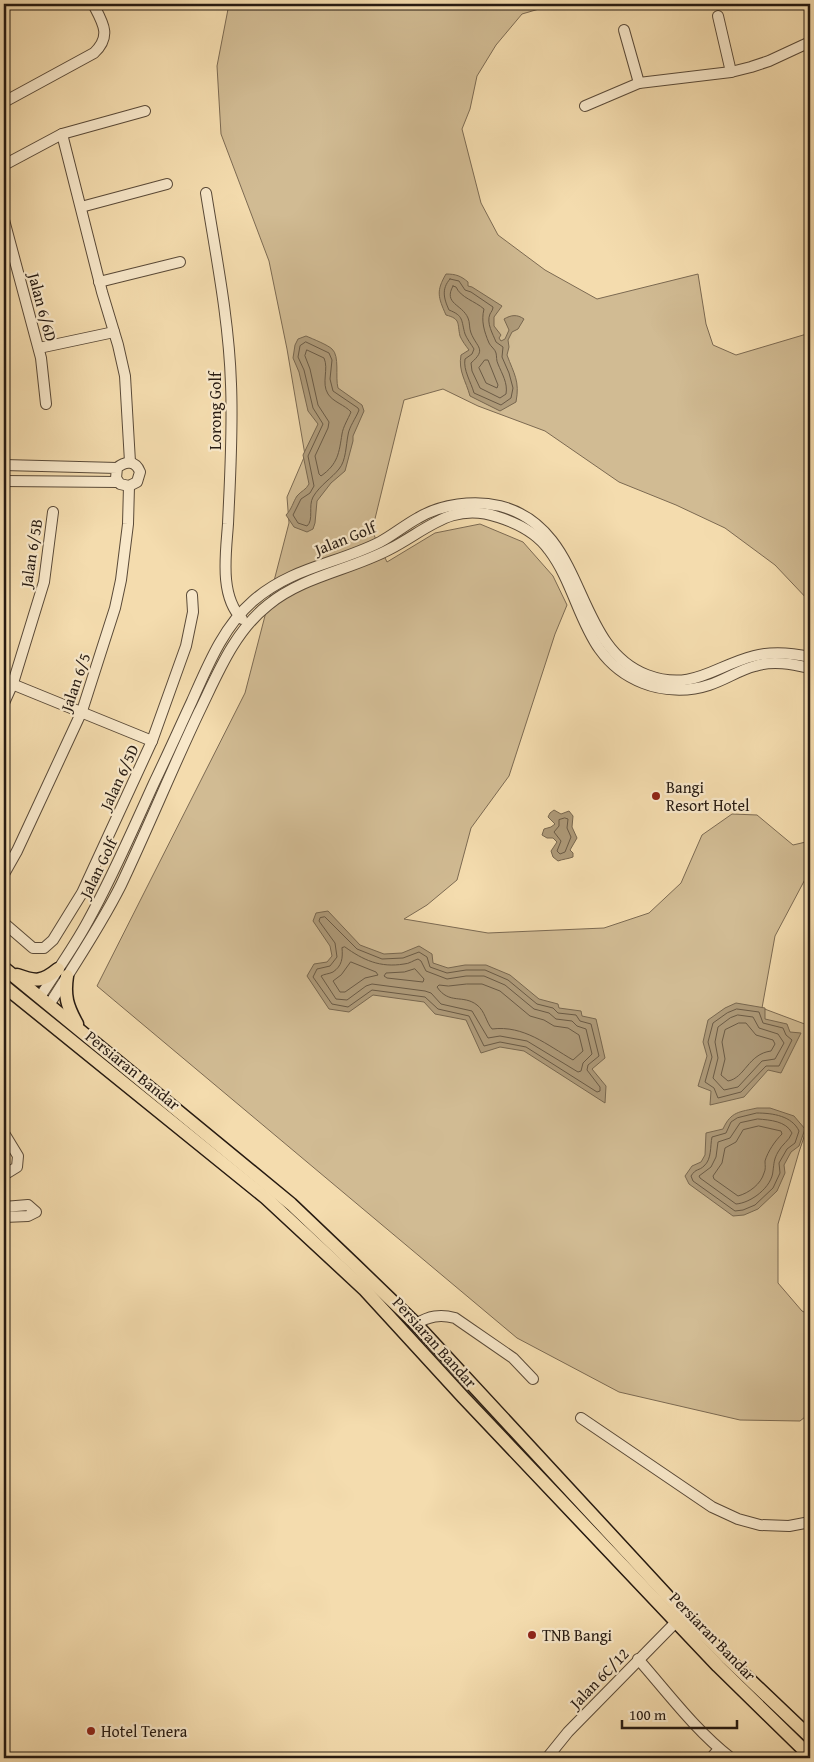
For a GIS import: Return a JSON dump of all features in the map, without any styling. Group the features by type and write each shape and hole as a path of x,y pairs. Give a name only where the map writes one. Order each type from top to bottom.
{"main road":[{"path":"5,972 31,980 45,979 62,973 70,1013 82,1032"},
{"name":"Persiaran Bandar","path":"5,972 82,1032 291,1204 416,1324 684,1615 810,1737"},
{"name":"Persiaran Bandar","path":"4,986 266,1198 364,1289 463,1397 718,1666 810,1756"},
{"path":"43,1002 81,1040 98,1063"}],"street":[{"path":"4,102 94,53 100,47 105,39 102,20 93,4"},
{"path":"718,16 732,72"},
{"path":"624,30 639,82"},
{"path":"585,106 639,82 732,72 769,61 810,42"},
{"path":"4,165 62,134 145,111"},
{"path":"62,134 125,376 130,462"},
{"path":"81,207 168,184"},
{"name":"Lorong Golf","path":"206,193 224,307 231,384 232,411 226,549 228,591 238,615 247,624"},
{"name":"Jalan 6/6D","path":"4,220 39,348 46,404"},
{"path":"100,282 180,262"},
{"path":"39,348 114,332"},
{"path":"4,481 118,482 124,486 130,486 137,482 140,476 138,468 130,462 121,464 117,468 116,478 118,482"},
{"path":"4,465 117,468"},
{"name":"Jalan 6/5","path":"4,874 17,851 82,711 116,608 128,524 130,486"},
{"name":"Jalan Golf","path":"62,973 109,881 207,668 226,631 238,615 273,586 292,576 379,542 420,516 460,504 488,504 502,506 522,515 541,527 557,546 565,560 602,637 622,660 644,674 662,679 686,680 704,676 757,655 781,653 810,657"},
{"name":"Jalan 6/5B","path":"4,702 30,631 44,582 53,512"},
{"name":"Jalan Golf","path":"43,1002 62,973 94,934 120,885 223,662 247,624 265,607 283,594 313,580 379,555 435,522 458,514 482,514 497,516 529,531 548,549 555,559 595,644 609,661 632,679 657,687 692,689 710,685 763,664 791,664 810,668"},
{"path":"228,591 237,597 254,600"},
{"path":"226,631 228,591"},
{"name":"Jalan 6/5D","path":"4,923 33,948 44,948 53,940 82,893 152,741 186,646 193,612 192,595"},
{"path":"12,684 152,741"},
{"path":"109,881 120,885"},
{"path":"4,1133 18,1156 17,1167 4,1175"},
{"path":"4,1207 28,1205 36,1212 28,1216 4,1217"},
{"path":"416,1324 432,1316 455,1318 512,1358 533,1379"},
{"path":"581,1418 712,1507 738,1519 760,1525 789,1526 810,1522"},
{"name":"Jalan 6C/12","path":"547,1758 568,1732 676,1622"},
{"path":"638,1659 684,1713 731,1758"},
{"path":"711,1758 719,1748"}],"shaded area":[{"path":"229,4 544,4 539,9 522,14 496,45 477,76 470,109 462,129 481,203 498,235 545,270 597,299 698,274 706,324 713,345 736,355 810,333 810,409 808,411 805,443 810,446 810,602 775,565 725,528 676,505 619,482 545,431 478,406 443,389 404,400 372,531 387,562 435,533 480,524 523,542 553,576 567,605 555,634 509,776 471,828 457,880 427,905 404,919 488,933 604,928 649,913 681,883 702,835 732,814 757,815 793,845 810,841 810,870 775,936 762,1008 810,1026 810,1119 778,1224 778,1283 802,1311 810,1315 810,1413 800,1421 740,1420 619,1392 517,1338 97,986 245,693 289,523 287,497 305,455 287,349 269,261 221,134 217,66"}],"water":[{"path":"446,274 461,277 468,282 468,286 502,306 494,317 494,326 501,335 499,338 501,341 505,339 509,330 504,319 519,316 524,319 518,329 512,332 508,340 507,355 517,383 516,402 500,411 470,396 461,371 460,361 461,355 469,350 460,336 458,322 446,315 439,294"},
{"path":"306,336 332,349 337,362 338,388 362,405 364,411 353,436 345,471 331,483 317,501 315,523 313,529 307,532 294,527 286,515 297,496 309,484 303,455 318,424 308,411 299,372 293,358 298,339"},
{"path":"554,810 561,814 569,811 573,816 572,827 577,838 570,850 573,853 573,857 558,861 553,857 551,851 557,842 553,838 547,838 542,835 544,829 555,824 548,817"},
{"path":"328,911 360,945 384,954 402,953 419,946 432,954 433,963 448,968 465,965 486,965 510,975 539,999 558,1004 559,1008 581,1011 582,1016 596,1019 605,1058 592,1069 606,1086 605,1103 524,1051 500,1047 481,1053 466,1020 435,1014 424,1002 373,995 349,1012 329,1009 307,976 314,964 327,962 332,956 330,946 313,921 316,913"},
{"path":"736,1003 765,1008 765,1019 787,1024 790,1032 801,1033 781,1073 768,1070 744,1097 710,1105 711,1091 698,1086 707,1056 703,1042 708,1020"},
{"path":"757,1108 770,1108 794,1116 805,1129 799,1146 791,1152 784,1165 785,1173 777,1191 758,1209 744,1215 733,1216 689,1184 685,1176 692,1166 701,1162 705,1155 706,1133 723,1129 729,1119 737,1113"}],"place":[{"name":"Bangi Resort Hotel","path":"656,796"},
{"name":"TNB Bangi","path":"532,1635"},
{"name":"Hotel Tenera","path":"91,1731"}]}
